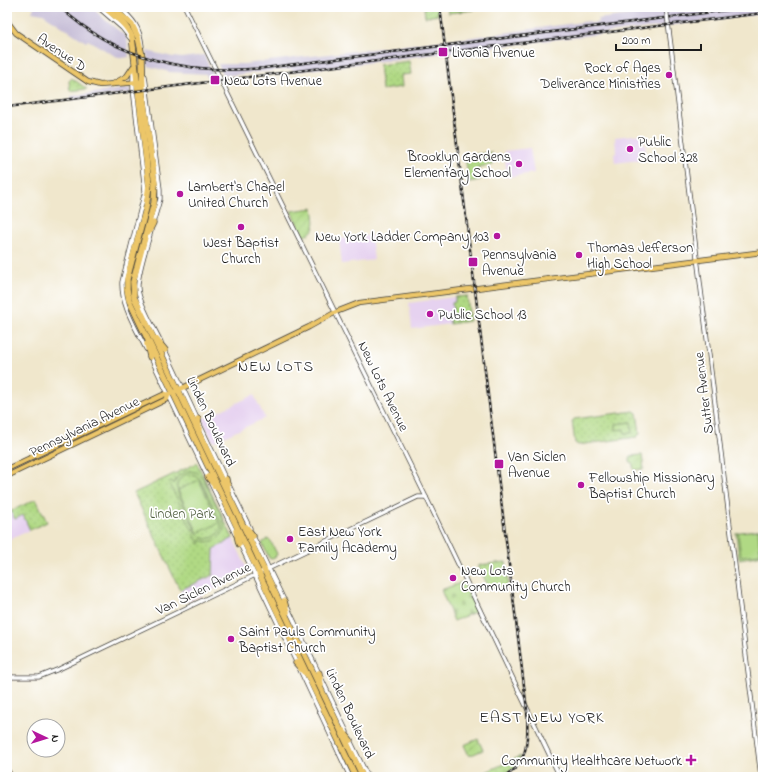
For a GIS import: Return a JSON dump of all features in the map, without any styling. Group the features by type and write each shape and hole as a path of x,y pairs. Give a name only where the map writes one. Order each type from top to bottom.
{"highway":[{"name":"Linden Boulevard","path":"104,7 130,31 138,82 150,191 128,279 127,289 132,307 147,332 233,519 290,624 363,777"},
{"name":"Linden Boulevard","path":"112,7 128,20 135,30 142,56 138,82 155,190 154,203 133,282 133,292 147,332"},
{"path":"143,243 153,223"},
{"path":"147,332 164,350"},
{"path":"147,332 150,357"},
{"name":"Linden Boulevard","path":"175,391 201,438 240,519 309,679 356,777"},
{"path":"198,419 201,438"},
{"path":"208,477 221,494"},
{"path":"226,479 230,500"},
{"path":"233,519 239,544"},
{"path":"240,519 253,536"},
{"path":"284,601 290,624"},
{"path":"296,663 309,679"},
{"path":"319,673 323,693"},
{"path":"324,711 329,732"},
{"path":"336,721 350,740"}],"main road":[{"name":"Avenue D","path":"7,21 16,33 85,80 94,84 138,82"},
{"path":"112,84 127,76 133,68"},
{"name":"Pennsylvania Avenue","path":"7,469 165,394 175,391 336,312 359,303 763,252"},
{"name":"Pennsylvania Avenue","path":"7,476 167,399 175,391"},
{"path":"7,770 11,777"}],"street":[{"name":"Linden Boulevard","path":"98,7 122,28 130,37 133,44"},
{"name":"Linden Boulevard","path":"119,7 132,20 140,31 160,189 160,199 139,278 138,289 141,300 164,350 175,391 208,477 239,544 284,601 368,777"},
{"name":"New Lots Avenue","path":"185,7 336,312 560,777"},
{"name":"Sutter Avenue","path":"666,8 761,777"},
{"name":"Linden Boulevard","path":"135,59 133,68 138,82 145,191 125,268 122,290 124,302 150,357 198,419 253,536 262,572 296,663 350,777"},
{"name":"Van Siclen Avenue","path":"7,677 39,677 50,673 418,497 426,497"}],"shaded area":[{"path":"34,7 92,7 104,19 127,37 129,57 123,58 115,56 88,40 86,42 43,14 32,12"},
{"path":"701,7 703,9 725,7 763,7 763,14 293,72 292,69 224,76 218,64 244,64 473,37 589,21 590,23 598,22 598,19 650,12 671,11 671,8"},
{"path":"147,51 182,58 204,55 214,76 207,77 206,74 169,72 148,66"},
{"path":"130,88 131,93 71,100 71,96"},
{"name":"Public School 328","path":"642,134 647,159 615,163 615,137"},
{"name":"Brooklyn Gardens Elementary School","path":"530,148 534,173 507,177 504,151"},
{"path":"371,235 374,260 342,264 339,239"},
{"name":"Public School 13","path":"455,297 455,302 452,303 453,311 450,317 450,324 412,329 409,303"},
{"path":"254,395 265,418 213,442 202,419"},
{"path":"11,511 15,519 23,515 30,530 7,541 7,512"},
{"path":"233,538 249,573 187,602 180,590 213,576 214,549"}],"green space":[{"path":"424,7 437,7 438,15 425,17"},
{"path":"447,7 474,7 474,10 448,13"},
{"path":"409,61 411,74 401,75 402,87 382,90 379,65"},
{"path":"72,78 87,89 70,91 69,81"},
{"path":"491,152 493,165 479,167 480,180 469,182 465,156"},
{"path":"313,208 315,221 313,229 311,232 303,236 291,211"},
{"path":"467,296 470,321 450,324 449,312 453,311 452,303 455,302 455,297"},
{"path":"467,312 468,319 454,321 453,314"},
{"path":"634,411 637,413 640,433 637,437 578,445 575,443 572,421 574,419"},
{"path":"631,422 632,433 625,433 624,429 616,430 616,424"},
{"path":"642,455 644,469 634,470 632,462 630,462 630,456"},
{"name":"Linden Park","path":"197,463 233,538 214,549 213,575 180,590 134,493"},
{"path":"186,471 196,472 203,478 223,518 224,529 222,534 215,540 200,540 201,543 199,544 169,482 172,481 174,484 177,477","holes":["187,474 195,475 200,479 221,522 221,530 215,537 206,539 197,534 177,490 177,484 181,477"]},
{"path":"199,480 219,523 198,533 178,490"},
{"path":"36,499 47,522 30,530 23,515 15,519 11,511"},
{"path":"763,529 763,555 739,559 736,533"},
{"path":"758,530 760,554 741,556 738,534 740,532"},
{"path":"268,539 270,540 277,554 271,559 269,558 262,543"},
{"path":"506,562 508,586 489,588 478,565"},
{"path":"463,582 477,611 454,621 441,590"},
{"path":"478,739 483,750 469,756 464,745"},
{"path":"521,756 516,767 502,777 475,777"}],"railway":[{"path":"60,7 82,25 105,40 155,60 182,66 236,70 264,68 752,7"},
{"path":"440,7 527,710 527,739 523,757 519,764 504,777"},
{"path":"7,107 763,13"}],"place":[{"name":"Livonia Avenue","path":"443,52"},
{"name":"Rock of Ages Deliverance Ministries","path":"669,75"},
{"name":"New Lots Avenue","path":"215,80"},
{"name":"Public School 328","path":"630,149"},
{"name":"Brooklyn Gardens Elementary School","path":"519,164"},
{"name":"Lambert's Chapel United Church","path":"180,194"},
{"name":"West Baptist Church","path":"241,227"},
{"name":"New York Ladder Company 103","path":"497,236"},
{"name":"Thomas Jefferson High School","path":"579,255"},
{"name":"Pennsylvania Avenue","path":"473,262"},
{"name":"Public School 13","path":"430,314"},
{"name":"Van Siclen Avenue","path":"499,464"},
{"name":"Fellowship Missionary Baptist Church","path":"581,485"},
{"name":"East New York Family Academy","path":"290,539"},
{"name":"New Lots Community Church","path":"453,578"},
{"name":"Saint Pauls Community Baptist Church","path":"231,639"},
{"name":"Community Healthcare Network","path":"691,760"}],"district":[{"name":"NEW LOTS","path":"276,366"},
{"name":"EAST NEW YORK","path":"542,716"}]}
